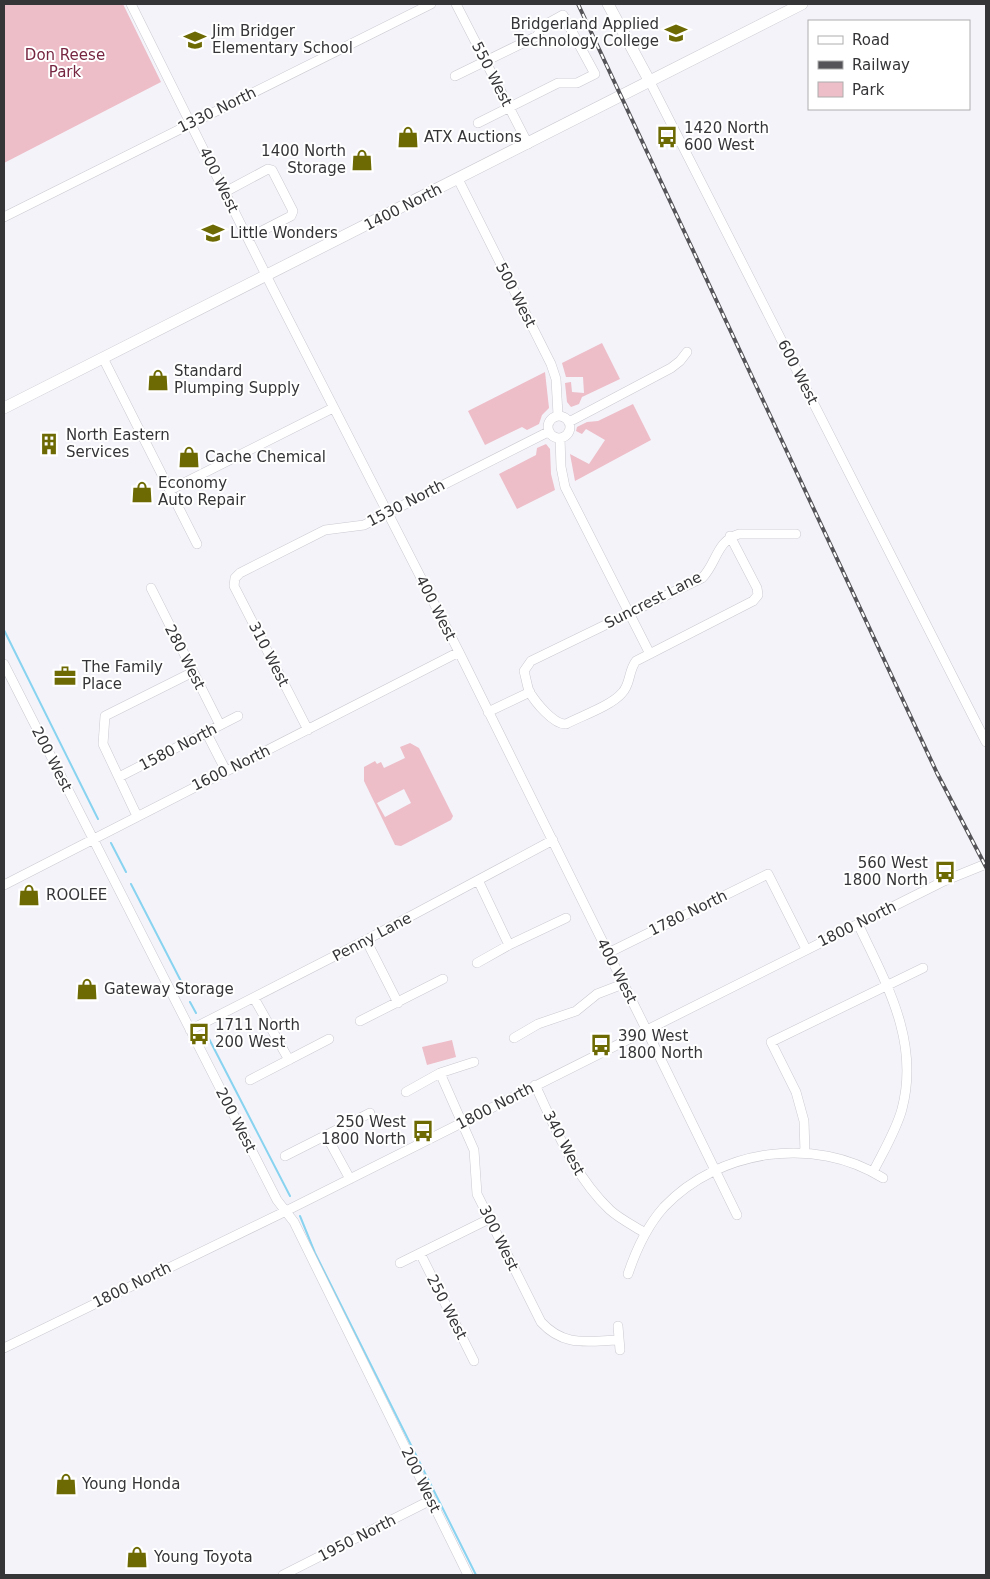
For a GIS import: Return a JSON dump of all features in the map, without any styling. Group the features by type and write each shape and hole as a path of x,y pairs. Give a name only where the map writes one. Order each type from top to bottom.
{"main road":[{"name":"600 West","path":"608,4 650,82"},
{"name":"1400 North","path":"4,408 802,4"}],"street":[{"name":"400 West","path":"131,4 266,276 388,513 552,840 736,1215"},
{"name":"1330 North","path":"4,216 431,4"},
{"name":"550 West","path":"456,4 528,144"},
{"path":"455,76 536,36 543,26 563,15 595,74 576,83 558,83 478,123"},
{"name":"600 West","path":"650,82 986,742"},
{"path":"225,192 268,168 272,170 293,211 291,216 248,238"},
{"name":"500 West","path":"458,179 551,364 556,379 558,415"},
{"path":"570,422 671,368 687,352"},
{"path":"103,358 197,544"},
{"path":"170,490 333,408"},
{"path":"558,415 565,417 570,422 569,433 560,438 553,437 548,432 549,421 558,415"},
{"name":"1530 North","path":"235,578 240,572 325,530 364,525 548,432"},
{"path":"560,438 561,467 566,487 650,654"},
{"path":"488,712 530,692 554,721 566,724 622,694 627,685 631,668 636,661 753,601 758,595 757,588 730,536 739,534 796,534"},
{"name":"Suncrest Lane","path":"530,692 524,671 531,661 702,578 710,569 722,543 730,536"},
{"name":"310 West","path":"235,578 234,586 308,730"},
{"name":"280 West","path":"151,588 220,725"},
{"name":"1600 North","path":"4,885 458,652"},
{"name":"200 West","path":"4,664 284,1212 294,1222 468,1575"},
{"path":"137,816 103,744 105,716 193,672"},
{"name":"1580 North","path":"119,777 238,716"},
{"path":"206,732 226,771"},
{"name":"Penny Lane","path":"190,1030 366,940 552,840"},
{"name":"1800 North","path":"4,1348 284,1212 944,881 986,864"},
{"name":"1780 North","path":"608,953 768,874 806,950"},
{"path":"478,880 509,945"},
{"path":"477,963 509,945 566,918"},
{"path":"858,924 897,1006 906,1041 907,1076 902,1109 891,1139 873,1172"},
{"path":"366,940 398,1003"},
{"path":"805,1153 804,1121 796,1092 770,1042 924,968"},
{"path":"360,1021 443,979"},
{"path":"514,1038 538,1024 576,1011 597,994 623,984"},
{"path":"254,998 290,1060"},
{"path":"250,1080 329,1039"},
{"path":"406,1092 440,1073 474,1062"},
{"name":"300 West","path":"440,1073 474,1150 477,1194 541,1322 551,1333 564,1339 581,1342 618,1340"},
{"name":"340 West","path":"535,1086 574,1165 589,1187 611,1211 645,1233"},
{"path":"286,1156 370,1113"},
{"path":"326,1135 350,1179"},
{"path":"628,1274 645,1233 664,1207 681,1192 739,1160 769,1154 805,1153 840,1160 873,1172 883,1178"},
{"path":"400,1263 489,1219"},
{"name":"250 West","path":"420,1253 474,1361"},
{"path":"618,1326 620,1350"},
{"name":"1950 North","path":"282,1575 431,1500"}],"green space":[{"name":"Don Reese Park","path":"4,4 123,4 161,82 4,163"},
{"path":"602,343 620,379 582,397 579,404 571,407 567,402 565,383 571,382 572,392 584,393 583,377 566,377 562,363"},
{"path":"545,372 549,408 542,415 539,424 527,430 522,427 485,445 468,411"},
{"path":"633,404 651,440 575,481 570,454 589,464 605,440 586,429 582,434 576,431 577,427 587,422 598,421"},
{"path":"546,444 550,449 551,474 555,490 517,509 499,474 536,455 537,448"},
{"path":"410,743 419,748 453,816 451,820 401,846 395,845 364,781 364,767 375,761 377,764 381,762 384,768 405,758 400,747","holes":["404,789 411,803 385,817 377,803"]},
{"path":"452,1040 456,1057 427,1065 422,1047"}],"waterway":[{"path":"4,630 98,819"},
{"path":"111,843 126,872"},
{"path":"131,884 185,989"},
{"path":"190,1002 196,1013"},
{"path":"206,1033 290,1196"},
{"path":"300,1216 315,1253 476,1575"}],"railway":[{"path":"578,4 937,773 986,867"}],"place":[{"name":"Bridgerland Applied Technology College","path":"676,33"},
{"name":"Jim Bridger Elementary School","path":"195,40"},
{"name":"ATX Auctions","path":"408,137"},
{"name":"1420 North 600 West","path":"667,137"},
{"name":"1400 North Storage","path":"362,160"},
{"name":"Little Wonders","path":"213,233"},
{"name":"Standard Plumping Supply","path":"158,380"},
{"name":"North Eastern Services","path":"49,444"},
{"name":"Cache Chemical","path":"189,457"},
{"name":"Economy Auto Repair","path":"142,492"},
{"name":"The Family Place","path":"65,676"},
{"name":"560 West 1800 North","path":"945,872"},
{"name":"ROOLEE","path":"29,895"},
{"name":"Gateway Storage","path":"87,989"},
{"name":"1711 North 200 West","path":"199,1034"},
{"name":"390 West 1800 North","path":"601,1045"},
{"name":"250 West 1800 North","path":"423,1131"},
{"name":"Young Honda","path":"66,1484"},
{"name":"Young Toyota","path":"137,1557"}]}
